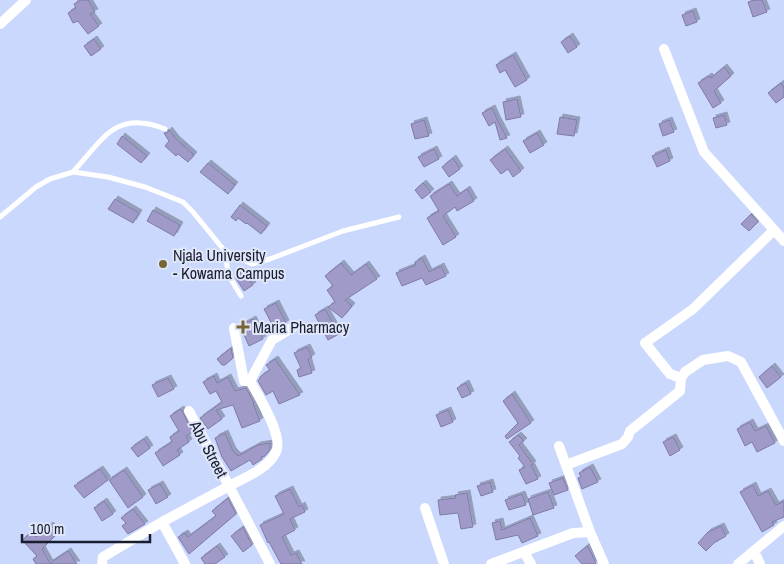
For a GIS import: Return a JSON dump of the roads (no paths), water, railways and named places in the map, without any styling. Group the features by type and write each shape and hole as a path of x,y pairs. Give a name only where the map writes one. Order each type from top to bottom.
{"street":[{"path":"0,24 26,0"},
{"path":"664,49 704,152 784,241"},
{"path":"681,378 670,374 645,343 693,309 774,230"},
{"path":"247,381 272,340 295,326"},
{"path":"234,328 247,381 266,408 277,438 277,451 270,461 260,469 229,486 270,564"},
{"path":"566,465 622,444 630,431 680,391 681,378 685,372 703,360 728,356 741,362 784,441"},
{"name":"Abu Street","path":"102,564 103,557 162,522 229,486 189,411"},
{"path":"559,446 590,532 604,564"},
{"path":"426,508 444,564"},
{"path":"162,522 185,564"},
{"path":"738,564 784,526"},
{"path":"491,564 573,533 590,532"},
{"path":"754,551 760,564"},
{"path":"524,552 531,564"}],"lane":[{"path":"73,172 109,132 119,125 131,122 151,123 165,129"},
{"path":"0,217 36,186 50,179 73,172 108,177 145,187 183,202 224,250 252,264 343,231 400,217"},
{"path":"224,250 230,276 241,296"}],"place":[{"name":"Njala University - Kowama Campus","path":"163,264"},
{"name":"Maria Pharmacy","path":"243,327"}]}
